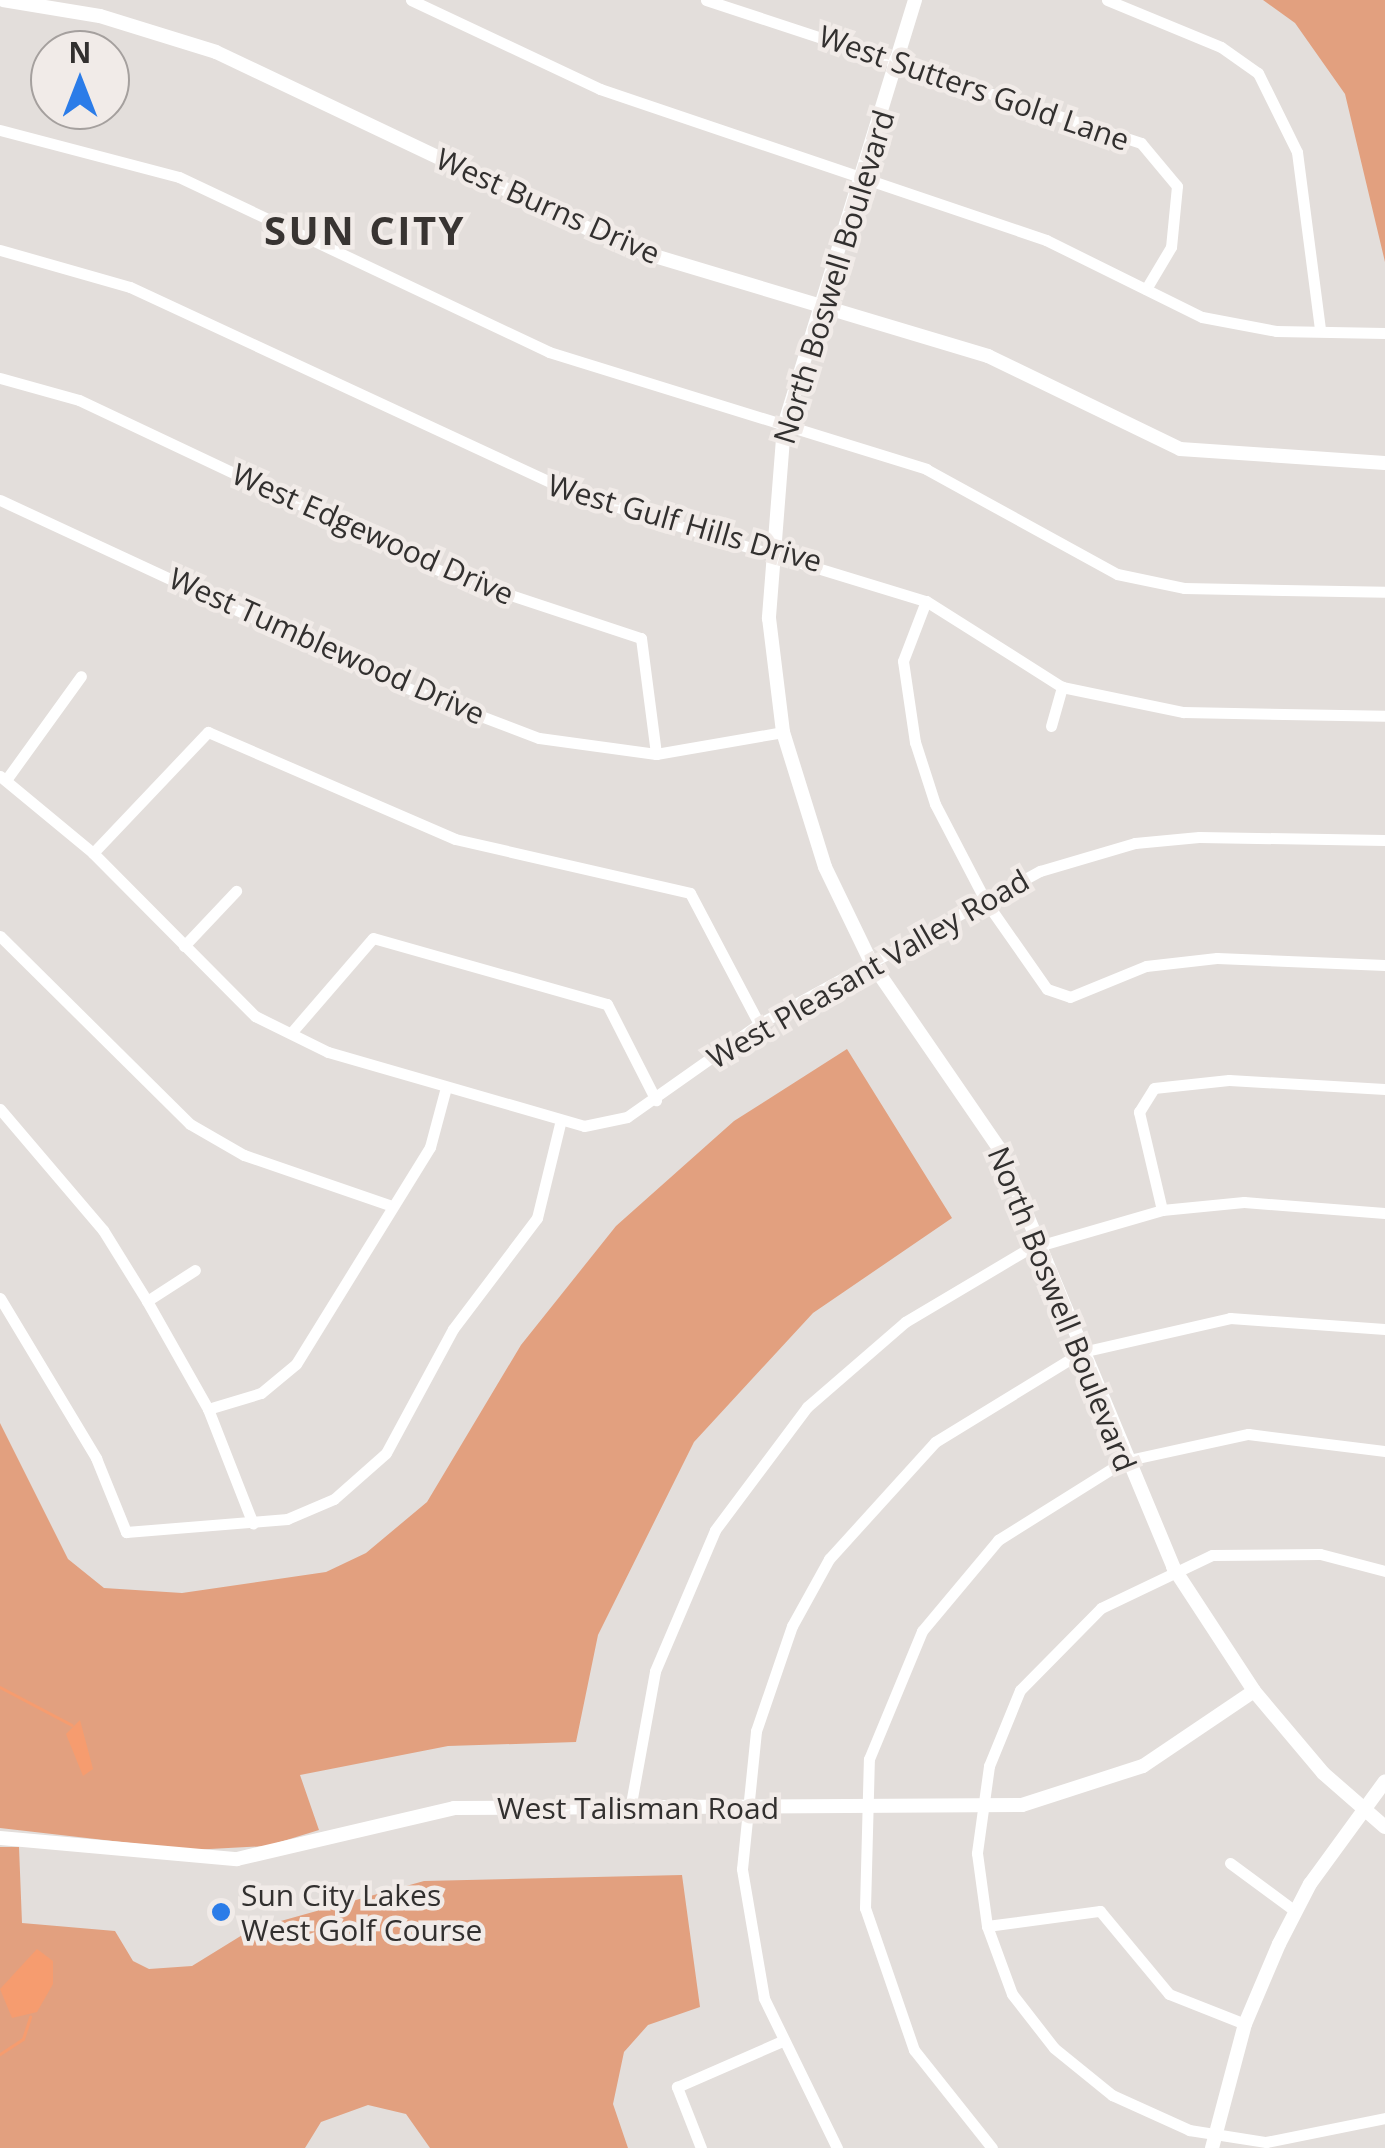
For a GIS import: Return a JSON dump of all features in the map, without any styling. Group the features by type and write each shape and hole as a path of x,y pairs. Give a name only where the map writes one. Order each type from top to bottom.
{"street":[{"name":"West Burns Drive","path":"3,0 100,16 216,52 628,248 988,356 1180,449 1385,464"},
{"path":"411,0 600,89 863,182 1003,223 1230,326 1385,333"},
{"name":"West Sutters Gold Lane","path":"706,0 1141,143 1177,186 1171,247 1146,289"},
{"name":"North Boswell Boulevard","path":"914,0 863,182 784,426 771,549 783,732 825,868 871,962 998,1148 1041,1244 1124,1461 1173,1567 1254,1691 1385,1827"},
{"path":"1107,0 1221,47 1258,73 1297,152 1320,329"},
{"path":"0,130 178,177 549,352 968,487 1117,574 1184,588 1385,592"},
{"name":"West Gulf Hills Drive","path":"0,250 130,287 520,473 926,601 1062,687 1183,712 1385,716"},
{"name":"West Edgewood Drive","path":"0,378 79,400 450,575 640,638 656,754"},
{"name":"West Tumblewood Drive","path":"0,500 474,716 603,754 656,754 783,732"},
{"path":"926,601 903,661 915,742 986,902 1058,998 1146,966 1216,958 1385,965"},
{"path":"3,778 81,676"},
{"path":"1052,726 1062,687"},
{"path":"93,854 208,732 456,839 690,893 760,1024"},
{"name":"West Pleasant Valley Road","path":"3,778 93,854 255,1016 445,1091 560,1124 608,1124 656,1100 760,1024 1040,871 1135,843 1248,834 1385,840"},
{"path":"184,946 236,891"},
{"path":"0,936 190,1124 244,1155 392,1206"},
{"path":"290,1033 373,938 607,1004 656,1100"},
{"path":"1162,1210 1139,1112 1154,1088 1245,1080 1385,1089"},
{"path":"208,1409 282,1380 430,1146 445,1091"},
{"path":"0,1109 104,1230 208,1409 253,1524"},
{"path":"0,1298 96,1458 126,1532 253,1524 334,1499 386,1453 453,1329 543,1206 560,1124"},
{"path":"630,1809 672,1622 762,1459 838,1376 906,1322 1041,1244 1162,1210 1272,1202 1385,1213"},
{"path":"147,1301 195,1270"},
{"path":"837,2148 780,2042 749,1930 742,1809 785,1644 859,1518 962,1422 1082,1352 1230,1318 1385,1329"},
{"path":"992,2148 931,2078 890,2002 864,1908 862,1808 882,1714 946,1595 1030,1515 1124,1461 1248,1434 1385,1451"},
{"path":"1385,1572 1252,1550 1173,1567 1100,1608 1040,1661 1009,1715 978,1808 987,1926 1012,1994 1076,2070 1144,2113 1213,2142 1314,2139 1385,2118"},
{"name":"West Talisman Road","path":"0,1838 237,1859 454,1808 978,1808 1108,1783 1254,1691"},
{"path":"1213,2142 1245,2024 1295,1911 1363,1808 1385,1782"},
{"path":"1230,1863 1295,1911"},
{"path":"987,1926 1100,1911 1169,1994 1245,2024"},
{"path":"700,2148 679,2101 684,2078 780,2042"}],"shaded area":[{"path":"1263,0 1385,0 1385,262 1345,94 1295,23"},
{"path":"847,1049 952,1218 813,1313 694,1442 598,1635 576,1742 448,1746 300,1775 319,1830 267,1846 191,1850 0,1828 0,1423 68,1559 104,1588 182,1593 326,1572 366,1553 427,1502 521,1345 616,1226 734,1121"},
{"path":"80,1720 93,1769 83,1776 66,1734"},
{"path":"0,1847 19,1847 22,1923 115,1931 133,1961 149,1969 192,1966 252,1929 424,1881 682,1875 700,2007 648,2025 624,2052 613,2104 628,2148 430,2148 406,2114 368,2105 321,2122 305,2148 0,2148"},
{"path":"37,1949 53,1961 53,1984 37,2012 12,2018 0,1989"}],"waterway":[{"path":"0,1687 72,1725"},
{"path":"0,2054 23,2039 30,2017"}],"place":[{"name":"Sun City Lakes West Golf Course","path":"221,1912"}],"district":[{"name":"SUN CITY","path":"365,230"}]}
